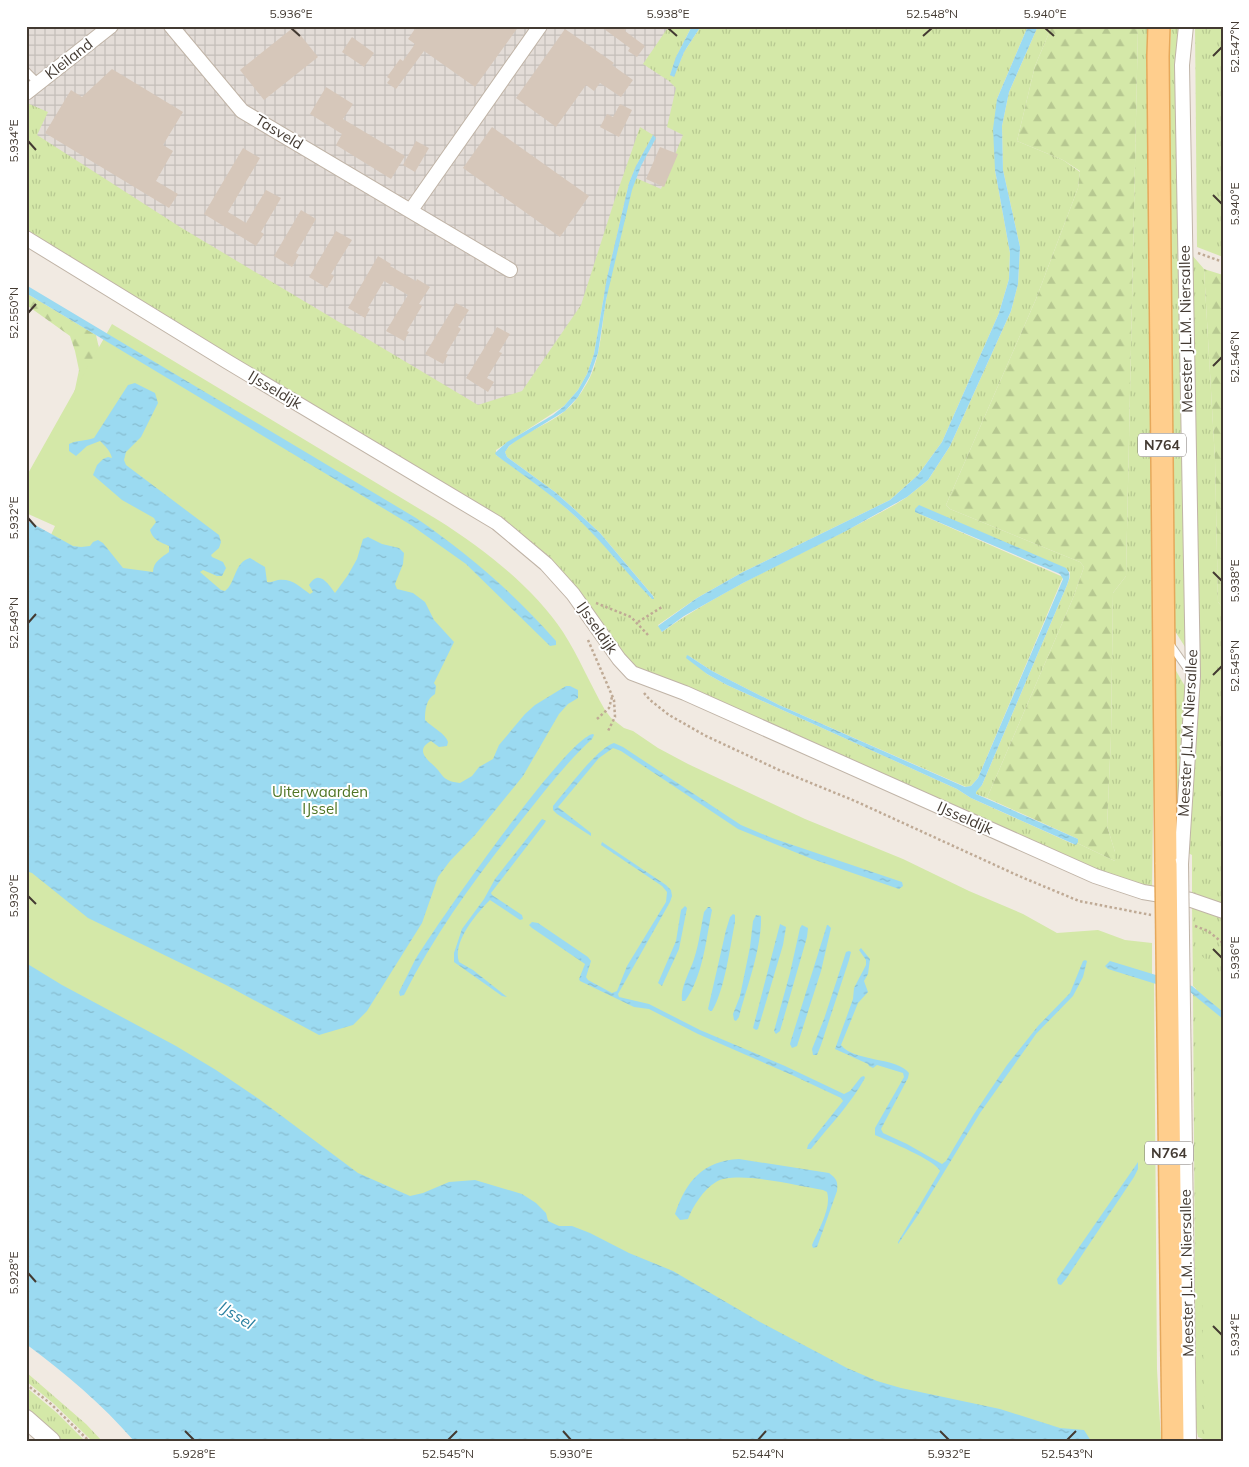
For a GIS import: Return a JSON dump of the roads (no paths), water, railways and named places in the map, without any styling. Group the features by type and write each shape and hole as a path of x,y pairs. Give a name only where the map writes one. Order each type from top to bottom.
{"main road":[{"name":"Meester J.L.M. Niersallee","path":"1159,26 1164,635 1174,864 1173,1441"}],"street":[{"name":"Kleiland","path":"26,93 111,26"},
{"name":"Tasveld","path":"171,26 242,111 510,270"},
{"path":"411,210 540,26"},
{"name":"Meester J.L.M. Niersallee","path":"1186,26 1182,64 1193,676 1174,864 1189,1441"},
{"name":"IJsseldijk","path":"26,238 496,523 546,564 557,576 573,594 619,659 632,673 685,693 1095,876 1143,892 1191,900 1223,911"},
{"path":"26,1419 51,1441"}],"lane":[{"path":"26,71 38,83"},
{"path":"1164,635 1193,676"}],"water":[{"path":"692,26 701,26 684,52 674,77 670,75 676,57"},
{"path":"1028,26 1038,26 1009,92 1002,126 1003,170 1020,247 1018,284 1011,311 950,446 928,480 907,497 846,531 743,583 684,616 662,632 658,626 697,598 743,572 890,500 918,475 942,442 999,313 1009,279 1010,253 995,170 993,129 997,99"},
{"path":"653,135 656,138 641,166 632,190 606,300 598,353 590,376 578,397 565,411 516,441 505,452 507,457 555,492 600,533 653,596 654,599 652,599 576,517 495,453 507,442 553,415 564,406 578,390 587,374 594,354 607,278 629,183"},
{"path":"26,285 416,518 454,545 507,591 556,641 556,645 550,646 466,564 411,525 26,293"},
{"path":"135,383 155,393 158,403 141,437 126,452 124,460 126,465 219,535 221,542 219,548 211,555 223,562 226,568 222,576 217,576 203,570 200,572 221,590 225,591 229,587 238,568 245,560 250,558 265,567 267,582 288,580 310,594 313,592 309,585 316,578 323,580 335,593 357,559 363,539 368,537 382,544 399,548 404,553 403,564 395,584 397,589 413,593 425,602 434,620 454,642 434,683 436,686 435,694 428,702 425,716 425,720 442,733 448,742 447,746 439,747 431,741 423,748 427,759 443,777 460,783 472,776 479,767 493,759 499,745 535,705 566,686 578,690 578,698 568,704 559,714 523,776 438,877 422,923 367,1011 353,1025 319,1035 226,985 88,918 32,873 26,871 26,520 73,546 90,546 98,540 103,543 123,568 153,572 156,563 169,552 169,546 157,540 151,533 150,530 156,522 154,518 122,500 93,475 97,465 103,459 112,458 109,450 100,441 87,446 76,456 69,451 69,444 94,438 128,385"},
{"path":"919,505 1066,568 1069,572 1067,585 982,785 976,794 1078,839 1076,845 727,685 707,674 686,658 687,655 712,671 779,705 965,787 971,786 978,778 1063,579 1060,574 915,512"},
{"path":"593,734 592,739 546,790 473,884 429,949 404,995 400,996 399,992 414,962 472,876 556,767 578,744"},
{"path":"614,743 623,747 741,825 772,838 902,882 903,886 899,889 812,859 738,829 621,751 613,748 599,758 558,807 591,833 591,836 557,814 553,810 553,806 591,761"},
{"path":"542,819 546,821 544,824 491,893 522,915 523,919 520,920 490,900 467,928 459,946 459,962 473,970 507,997 502,996 454,962 454,953 462,929 484,899 495,879"},
{"path":"602,842 666,885 671,890 672,896 618,994 619,997 649,1004 700,1030 785,1066 844,1094 850,1091 861,1077 864,1076 865,1078 840,1115 811,1149 807,1149 808,1145 843,1101 841,1098 698,1034 649,1009 634,1007 580,981 579,979 585,964 529,925 532,922 538,923 588,957 591,961 586,977 588,980 612,993 617,991 627,966 666,902 667,892 662,886 601,845"},
{"path":"685,906 687,908 679,949 662,986 658,983 676,941 681,910"},
{"path":"708,907 712,910 700,969 691,991 685,1001 682,1001 682,990 696,953 704,912"},
{"path":"733,914 735,915 735,922 724,980 717,1002 712,1011 710,1011 708,1009 726,930 730,917"},
{"path":"756,915 761,916 757,954 739,1017 736,1021 733,1014 740,996 753,921"},
{"path":"780,924 786,927 783,945 758,1029 756,1030 753,1028"},
{"path":"802,925 808,928 807,937 780,1031 776,1034 774,1031"},
{"path":"827,925 831,928 821,971 797,1046 792,1048 790,1044"},
{"path":"861,948 870,959 868,974 864,981 868,992 858,1003 841,1045 855,1054 895,1064 909,1073 881,1129 883,1133 942,1164 946,1161 974,1114 1007,1065 1038,1026 1070,993 1083,961 1087,961 1083,977 1073,996 1036,1034 980,1113 918,1215 898,1244 940,1171 921,1156 875,1135 875,1128 904,1077 903,1073 877,1065 873,1068 835,1049 853,999 854,988 866,965 866,960 859,950"},
{"path":"846,952 851,952 849,960 821,1045 817,1055 813,1055 812,1049"},
{"path":"1110,961 1192,986 1223,1012 1223,1019 1190,992 1108,969 1105,966"},
{"name":"IJssel","path":"26,963 62,985 176,1046 216,1070 259,1099 358,1173 410,1196 423,1193 449,1182 475,1180 522,1194 536,1203 546,1213 548,1221 559,1226 572,1226 590,1233 629,1253 673,1271 760,1322 847,1368 877,1381 901,1388 1000,1409 1060,1428 1084,1430 1091,1441 134,1441 83,1390 26,1344"},
{"path":"739,1159 829,1173 834,1177 837,1183 837,1191 817,1247 813,1248 812,1245 828,1205 827,1192 823,1190 752,1178 725,1179 716,1182 707,1189 688,1219 680,1220 675,1214 679,1202 698,1175 715,1164"},
{"path":"1138,1162 1138,1169 1134,1177 1066,1279 1061,1285 1058,1284 1057,1279"}],"park label":[{"name":"Uiterwaarden IJssel","path":"320,800"}]}
